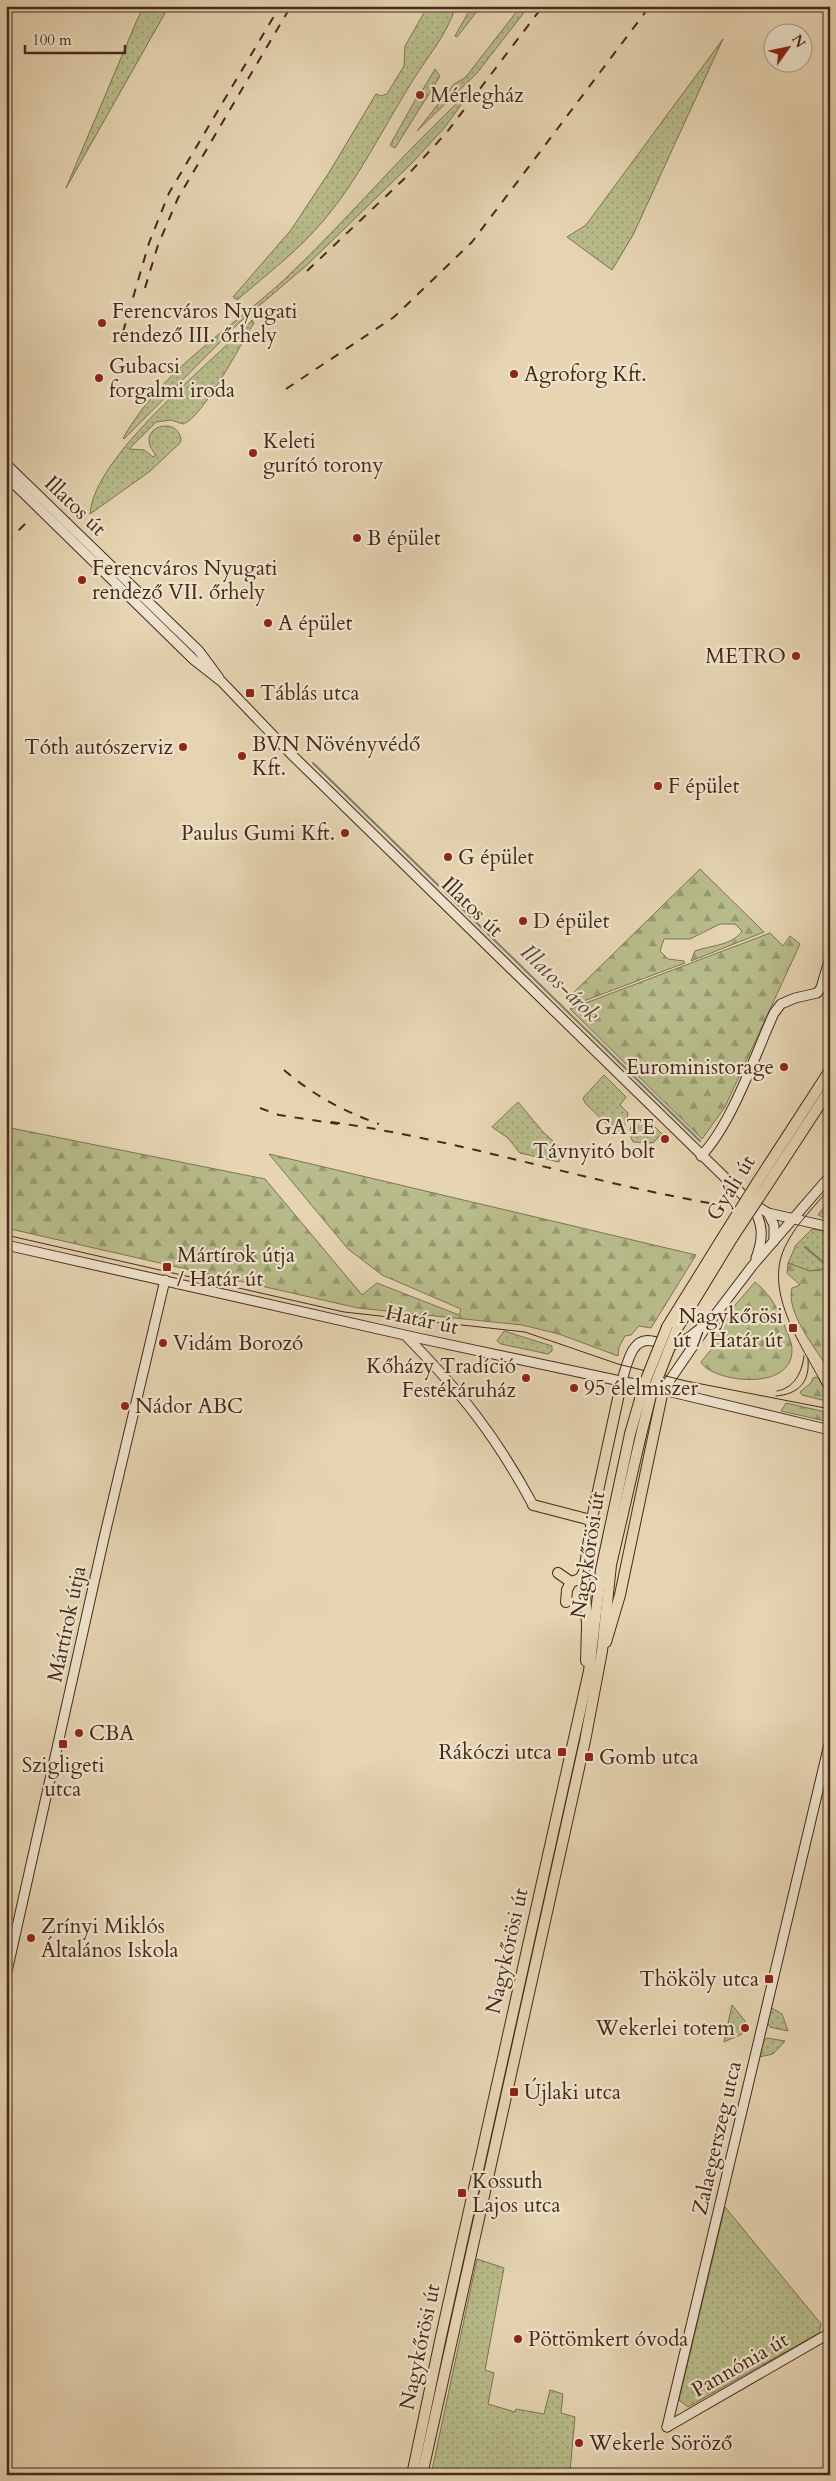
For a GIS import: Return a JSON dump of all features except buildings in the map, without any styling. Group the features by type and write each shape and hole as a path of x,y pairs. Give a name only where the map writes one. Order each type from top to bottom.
{"main road":[{"name":"Gyáli út","path":"635,1434 651,1395 672,1328 762,1184 830,1070"},
{"name":"Gyáli út","path":"762,1184 830,1089"},
{"path":"817,1109 830,1096"},
{"path":"586,1685 587,1626 584,1572 592,1523 622,1380"},
{"path":"602,1651 611,1630 620,1595 663,1390"},
{"name":"Nagykőrösi út","path":"422,2475 585,1741 602,1651 611,1565 635,1434"},
{"name":"Nagykőrösi út","path":"412,2475 586,1685 592,1653 603,1562 635,1434"},
{"path":"533,1505 587,1519 592,1523"},
{"path":"566,1602 567,1590 572,1582 580,1579 584,1572"},
{"path":"558,1573 572,1582"}],"street":[{"name":"Illatos út","path":"6,464 199,652 222,682 291,754 750,1202 768,1214 830,1227"},
{"name":"Illatos út","path":"6,476 194,660 222,682"},
{"name":"Gyáli út","path":"701,1156 714,1142 723,1126 774,1013 781,1004 794,998 817,993 821,988 830,957"},
{"path":"663,1390 709,1323 753,1265 830,1176"},
{"path":"750,1202 760,1219 763,1234 762,1244 753,1265"},
{"path":"768,1214 774,1225 774,1241"},
{"name":"Határ út","path":"6,1245 406,1336 622,1380 830,1430"},
{"name":"Mártírok útja","path":"6,1976 104,1538 165,1280"},
{"path":"622,1380 632,1351 640,1342 648,1340 666,1345 676,1344 709,1323"},
{"path":"406,1336 435,1365 485,1426 533,1505"},
{"path":"435,1342 431,1356 435,1365"},
{"name":"Zalaegerszeg utca","path":"667,2427 830,1740"},
{"name":"Pannónia út","path":"667,2427 830,2333"}],"green space":[{"path":"144,6 169,6 66,188 137,20"},
{"path":"428,6 456,6 447,28 410,85 359,172 336,205 304,242 237,300 233,297 291,230 330,171 376,94 381,96 387,94 404,66 405,46"},
{"path":"472,6 481,6 457,37 455,36"},
{"path":"521,6 529,6 477,73 417,131 454,84 465,78"},
{"path":"723,39 633,235 612,270 567,237 586,225"},
{"path":"435,69 440,76 395,148 390,145 418,95 424,99 427,95 422,91"},
{"path":"470,90 445,127 413,162 307,265 240,322 124,439 140,413 158,390 199,351 287,277"},
{"path":"252,320 254,323 221,379 211,395 191,419 183,424 171,420 156,422 129,449 144,450 153,457 156,455 150,446 149,438 152,431 158,427 165,426 172,427 178,431 181,439 180,443 149,472 90,514 96,491 111,465 132,438 157,411"},
{"path":"700,869 764,932 691,961 695,951 733,940 742,931 735,924 720,924 690,939 664,939 660,951 668,959 684,961 685,963 573,1005 567,999"},
{"path":"770,933 783,946 790,936 800,944 725,1107 702,1139 570,1009"},
{"path":"604,1075 626,1097 620,1105 628,1113 627,1119 623,1129 617,1134 585,1103 583,1098"},
{"path":"518,1102 543,1132 564,1151 559,1162 520,1153 508,1138 492,1127"},
{"path":"645,1117 662,1134 653,1143 633,1142 630,1133 633,1121 635,1118 640,1123"},
{"path":"6,1127 265,1179 362,1295 377,1283 459,1315 461,1309 382,1275 348,1249 269,1154 696,1255 651,1328 639,1326 631,1335 625,1336 619,1347 618,1356 559,1334 522,1325 358,1308 6,1228"},
{"path":"830,1199 830,1220 818,1215"},
{"path":"812,1229 830,1232 830,1268 810,1271 788,1263 796,1245"},
{"path":"788,1263 810,1271 830,1268 830,1371 811,1343 793,1308 792,1288 800,1285 787,1273"},
{"path":"755,1282 769,1297 782,1320 792,1346 789,1363 780,1372 767,1378 751,1380 720,1375 708,1369 701,1362 714,1346 713,1331"},
{"path":"504,1331 552,1346 552,1351 548,1354 501,1344 497,1341"},
{"path":"817,1377 830,1396 830,1402 802,1395 800,1392 811,1383 813,1378"},
{"path":"786,1403 830,1413 830,1422 781,1411"},
{"path":"732,2005 745,2021 742,2034 724,2042"},
{"path":"770,2007 782,2014 788,2031 770,2027 767,2022"},
{"path":"767,2038 785,2041 773,2054 759,2057 763,2041"},
{"path":"725,2207 821,2324 819,2333 688,2407 679,2400"},
{"path":"477,2259 504,2268 485,2370 494,2373 488,2404 515,2412 516,2409 544,2414 550,2390 563,2394 561,2413 575,2417 570,2471 564,2475 431,2475"}],"waterway":[{"name":"Illatos-árok","path":"313,763 700,1141"},
{"name":"Illatos-árok","path":"805,1247 824,1263 830,1264"}],"tram line":[{"path":"830,1188 801,1222 787,1243 780,1261 779,1279 781,1297 787,1316 823,1386 830,1395"},
{"path":"6,1235 344,1312 525,1332 618,1364 686,1381 830,1409"},
{"path":"777,1391 788,1387 796,1379 804,1356"},
{"path":"776,1396 791,1393 801,1385 807,1374 808,1359"}],"railway":[{"path":"123,332 149,243 169,193 280,6"},
{"path":"145,288 158,245 178,198 291,6"},
{"path":"307,271 404,179 447,132 543,6"},
{"path":"286,389 394,317 472,242 650,6"},
{"path":"6,543 27,522"},
{"path":"284,1070 329,1102 379,1124"},
{"path":"260,1108 279,1115 338,1124"},
{"path":"331,1122 428,1139 667,1195 715,1204"}],"place":[{"name":"Mérlegház","path":"420,95"},
{"name":"Ferencváros Nyugati rendező III. őrhely","path":"102,323"},
{"name":"Agroforg Kft.","path":"514,374"},
{"name":"Gubacsi forgalmi iroda","path":"99,378"},
{"name":"Keleti gurító torony","path":"253,453"},
{"name":"B épület","path":"357,538"},
{"name":"Ferencváros Nyugati rendező VII. őrhely","path":"82,580"},
{"name":"A épület","path":"268,623"},
{"name":"METRO","path":"796,656"},
{"name":"Táblás utca","path":"250,693"},
{"name":"Tóth autószerviz","path":"183,747"},
{"name":"BVN Növényvédő Kft.","path":"242,756"},
{"name":"F épület","path":"658,786"},
{"name":"Paulus Gumi Kft.","path":"345,833"},
{"name":"G épület","path":"448,857"},
{"name":"D épület","path":"523,921"},
{"name":"Euroministorage","path":"784,1067"},
{"name":"GATE Távnyitó bolt","path":"665,1139"},
{"name":"Mártírok útja / Határ út","path":"167,1267"},
{"name":"Nagykőrösi út / Határ út","path":"793,1328"},
{"name":"Vidám Borozó","path":"163,1343"},
{"name":"Kőházy Tradíció Festékáruház","path":"526,1378"},
{"name":"95 élelmiszer","path":"574,1388"},
{"name":"Nádor ABC","path":"125,1406"},
{"name":"CBA","path":"79,1733"},
{"name":"Szigligeti utca","path":"63,1744"},
{"name":"Rákóczi utca","path":"562,1752"},
{"name":"Gomb utca","path":"589,1757"},
{"name":"Zrínyi Miklós Általános Iskola","path":"31,1938"},
{"name":"Thököly utca","path":"769,1979"},
{"name":"Wekerlei totem","path":"745,2028"},
{"name":"Újlaki utca","path":"514,2092"},
{"name":"Kossuth Lajos utca","path":"462,2193"},
{"name":"Pöttömkert óvoda","path":"518,2339"},
{"name":"Wekerle Söröző","path":"579,2443"}]}
